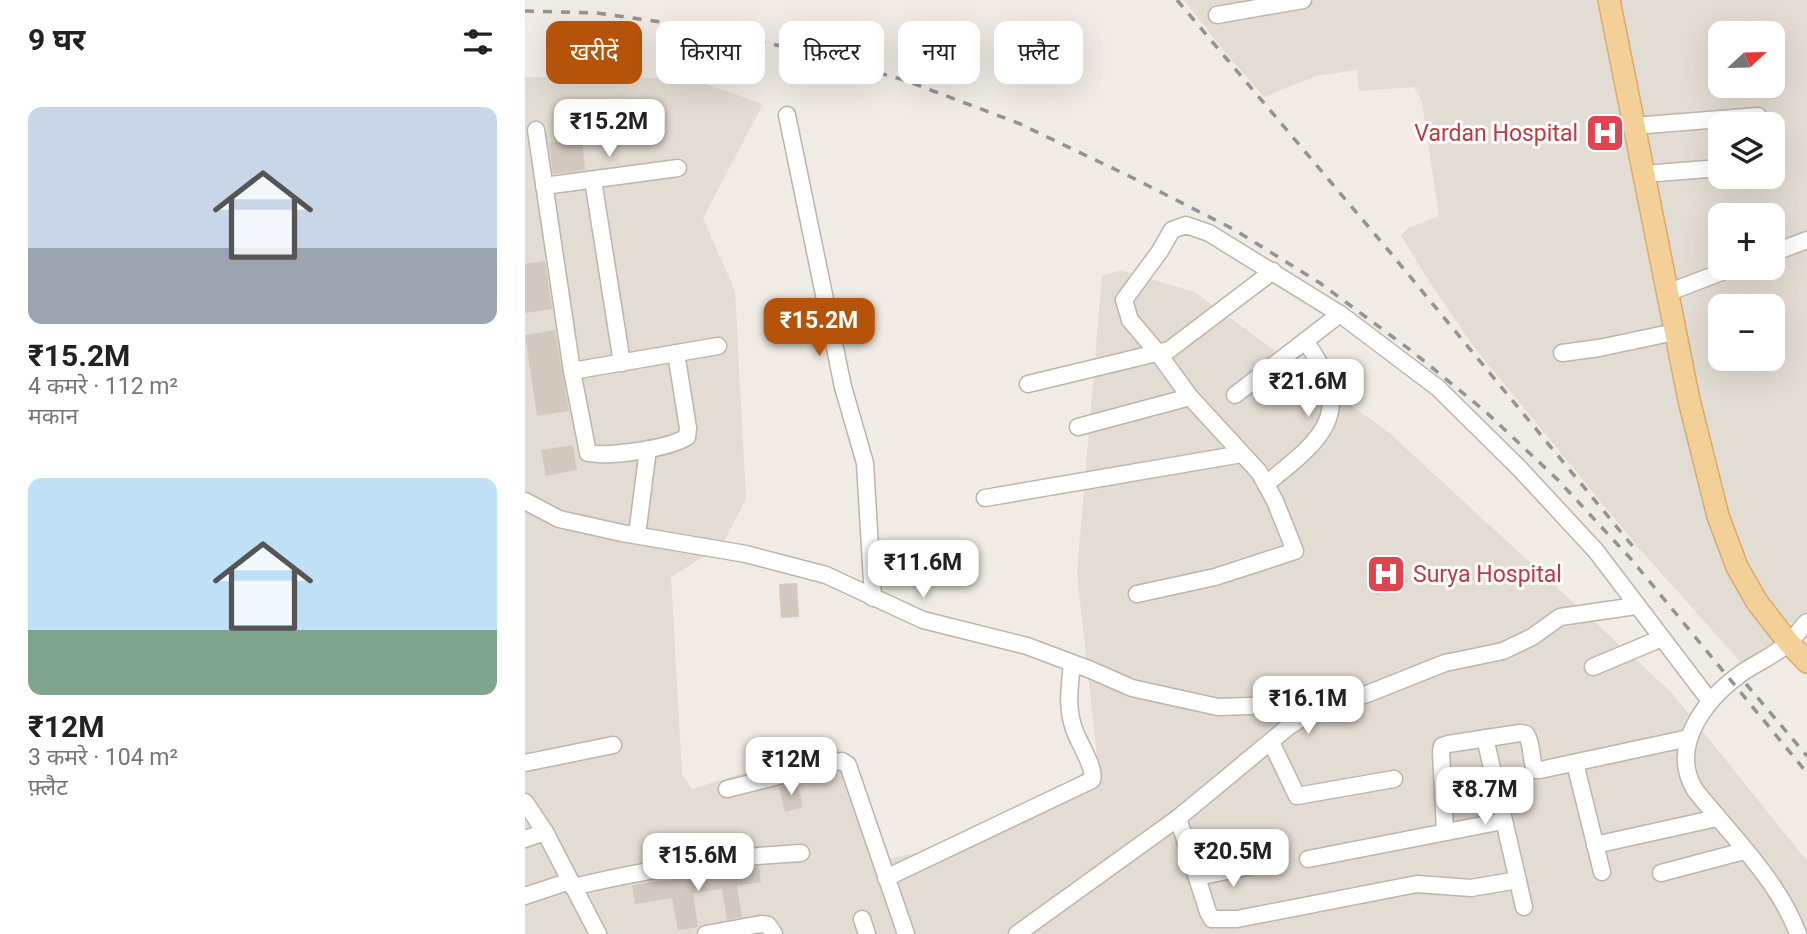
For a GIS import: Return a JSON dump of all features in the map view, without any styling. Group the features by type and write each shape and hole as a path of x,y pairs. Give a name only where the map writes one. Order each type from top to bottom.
{"main road":[{"path":"1609,0 1689,400 1719,516 1737,567 1757,602 1807,662"}],"street":[{"path":"1217,15 1303,0"},
{"path":"787,115 843,387 865,463 873,598"},
{"path":"1634,126 1708,120"},
{"path":"536,130 572,371 588,453 598,455 647,449 687,438 688,428 676,353"},
{"path":"544,186 678,168"},
{"path":"1644,174 1708,169"},
{"path":"593,180 622,363"},
{"path":"1137,594 1215,577 1294,551 1275,501 1259,472 1190,397 1131,320 1125,300 1172,230 1186,225 1209,233 1340,314 1438,388 1520,469 1596,551 1710,701"},
{"path":"1785,248 1807,240"},
{"path":"1028,384 1169,350 1273,271"},
{"path":"1667,293 1708,277"},
{"path":"1235,395 1340,314"},
{"path":"1562,353 1675,332"},
{"path":"1266,484 1315,442 1327,423 1331,400 1328,379 1321,363 1305,341"},
{"path":"572,371 718,346"},
{"path":"1078,427 1190,397"},
{"path":"637,536 647,449"},
{"path":"985,498 1242,454"},
{"path":"525,500 559,519 637,536 746,554 826,575 923,620 984,634 1072,663 1132,688 1218,707 1280,705 1316,709"},
{"path":"1017,934 1178,818 1316,709 1367,694 1445,663 1503,652 1532,637 1560,617 1636,606"},
{"path":"1798,934 1793,918 1776,888 1689,780 1686,765 1689,738 1697,719 1710,701 1739,675 1789,643 1807,622"},
{"path":"1593,667 1662,638"},
{"path":"886,878 1092,780 1094,773 1077,739 1069,712 1072,663"},
{"path":"1445,831 1442,746 1526,734 1535,770 1689,738"},
{"path":"1485,738 1524,907"},
{"path":"1271,742 1297,796 1394,779"},
{"path":"525,763 613,745"},
{"path":"727,789 842,761 848,765 906,934"},
{"path":"1575,763 1602,872"},
{"path":"525,802 545,832 598,934"},
{"path":"1178,818 1212,919 1238,926 1417,884 1464,888 1518,880"},
{"path":"1595,845 1717,818"},
{"path":"1308,859 1503,821"},
{"path":"525,839 545,832"},
{"path":"1661,873 1744,851"},
{"path":"525,896 571,884 689,864 744,856 801,853"},
{"path":"1198,877 1262,864"},
{"path":"706,934 761,924 768,925 774,934"}],"shaded area":[{"path":"1184,0 1606,0 1694,458 1778,641 1746,668 1637,546 1474,347 1425,275 1401,235 1408,228 1439,216 1422,102 1414,87 1359,91 1357,70 1316,76 1264,97"},
{"path":"1620,0 1807,0 1807,613 1793,623 1787,623 1751,576 1718,492 1659,221"},
{"path":"525,77 546,77 546,84 642,84 642,78 656,78 656,84 706,84 763,104 703,218 735,291 746,499 722,545 671,577 682,774 692,789 836,744 880,861 987,837 1063,793 1097,756 1077,573 1102,276 1121,270 1194,292 1387,431 1671,692 1807,861 1807,934 525,934"}],"building":[{"path":"582,139 585,170 553,174 549,143"},
{"path":"545,261 552,309 525,313 525,264"},
{"path":"555,330 569,411 537,416 525,335"},
{"path":"573,445 577,470 546,476 541,450"},
{"path":"1397,558 1408,582 1376,595 1366,571"},
{"path":"797,583 799,617 781,618 779,584"},
{"path":"797,782 803,807 785,812 779,787"},
{"path":"759,867 761,882 737,886 742,917 727,920 722,889 693,893 698,927 678,930 672,898 635,904 632,885"}],"railway":[{"path":"1177,0 1635,549"},
{"path":"525,11 597,13 682,25 795,49 904,80 1018,123 1235,230 1320,283 1413,352 1486,412 1558,480 1631,559 1807,773"},
{"path":"1746,684 1807,756"}],"place":[{"name":"Vardan Hospital","path":"1605,133"},
{"name":"Surya Hospital","path":"1386,574"}]}
